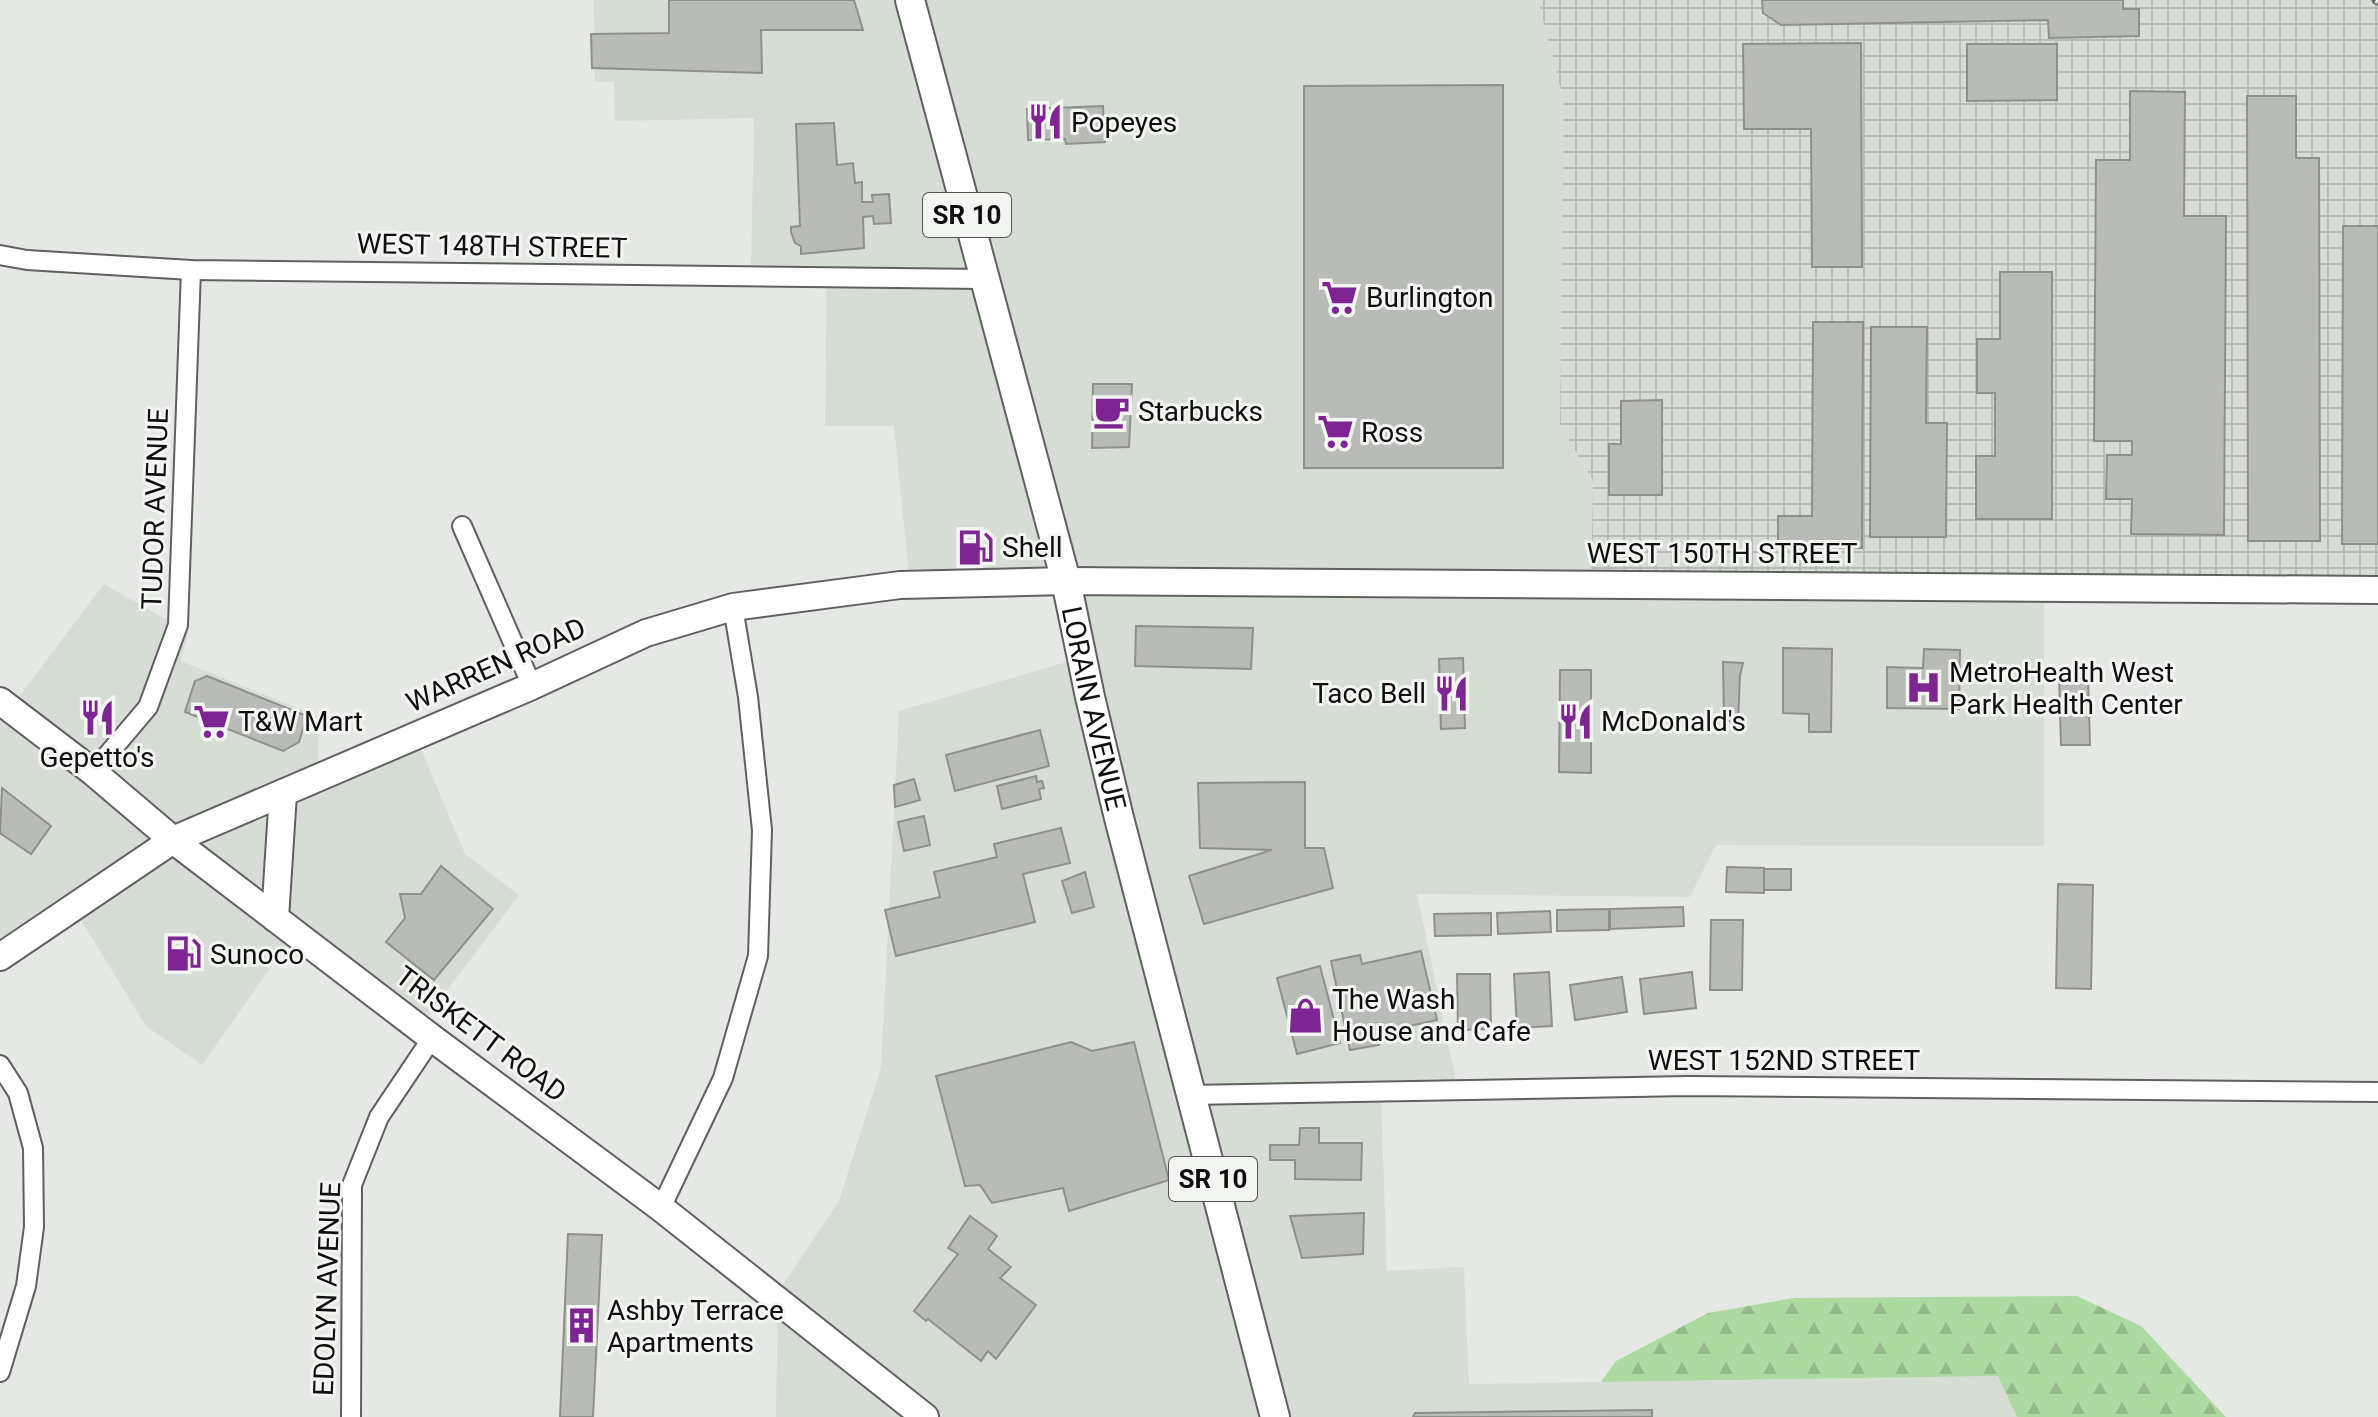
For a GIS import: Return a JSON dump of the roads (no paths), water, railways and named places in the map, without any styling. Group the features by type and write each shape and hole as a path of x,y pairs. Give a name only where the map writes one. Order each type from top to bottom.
{"main road":[{"name":"LORAIN AVENUE","path":"910,0 1066,581 1116,806 1275,1417"},
{"name":"WEST 150TH STREET","path":"1066,581 2378,590"},
{"name":"WARREN ROAD","path":"0,957 173,840 532,686 646,633 733,607 900,585 1066,581"},
{"name":"TRISKETT ROAD","path":"0,701 93,772 173,840 661,1208 925,1417"},
{"path":"275,918 283,793"}],"street":[{"name":"WEST 148TH STREET","path":"0,255 27,260 191,270 984,279"},
{"name":"TUDOR AVENUE","path":"93,772 148,707 178,625 191,270"},
{"path":"462,526 532,686"},
{"path":"661,1208 723,1078 758,956 762,830 748,697 733,607"},
{"name":"EDOLYN AVENUE","path":"351,1417 352,1185 379,1117 432,1038"},
{"path":"0,1065 18,1093 33,1148 34,1227 26,1286 0,1372"},
{"name":"WEST 152ND STREET","path":"1190,1095 1688,1086 2378,1092"}],"place":[{"name":"Popeyes","path":"1045,122"},
{"name":"Burlington","path":"1340,297"},
{"name":"Starbucks","path":"1112,411"},
{"name":"Ross","path":"1335,432"},
{"name":"Shell","path":"976,547"},
{"name":"MetroHealth West Park Health Center","path":"1923,688"},
{"name":"Taco Bell","path":"1452,693"},
{"name":"Gepetto's","path":"97,717"},
{"name":"T&W Mart","path":"212,721"},
{"name":"McDonald's","path":"1575,721"},
{"name":"Sunoco","path":"184,954"},
{"name":"The Wash House and Cafe","path":"1306,1015"},
{"name":"Ashby Terrace Apartments","path":"581,1326"}]}
